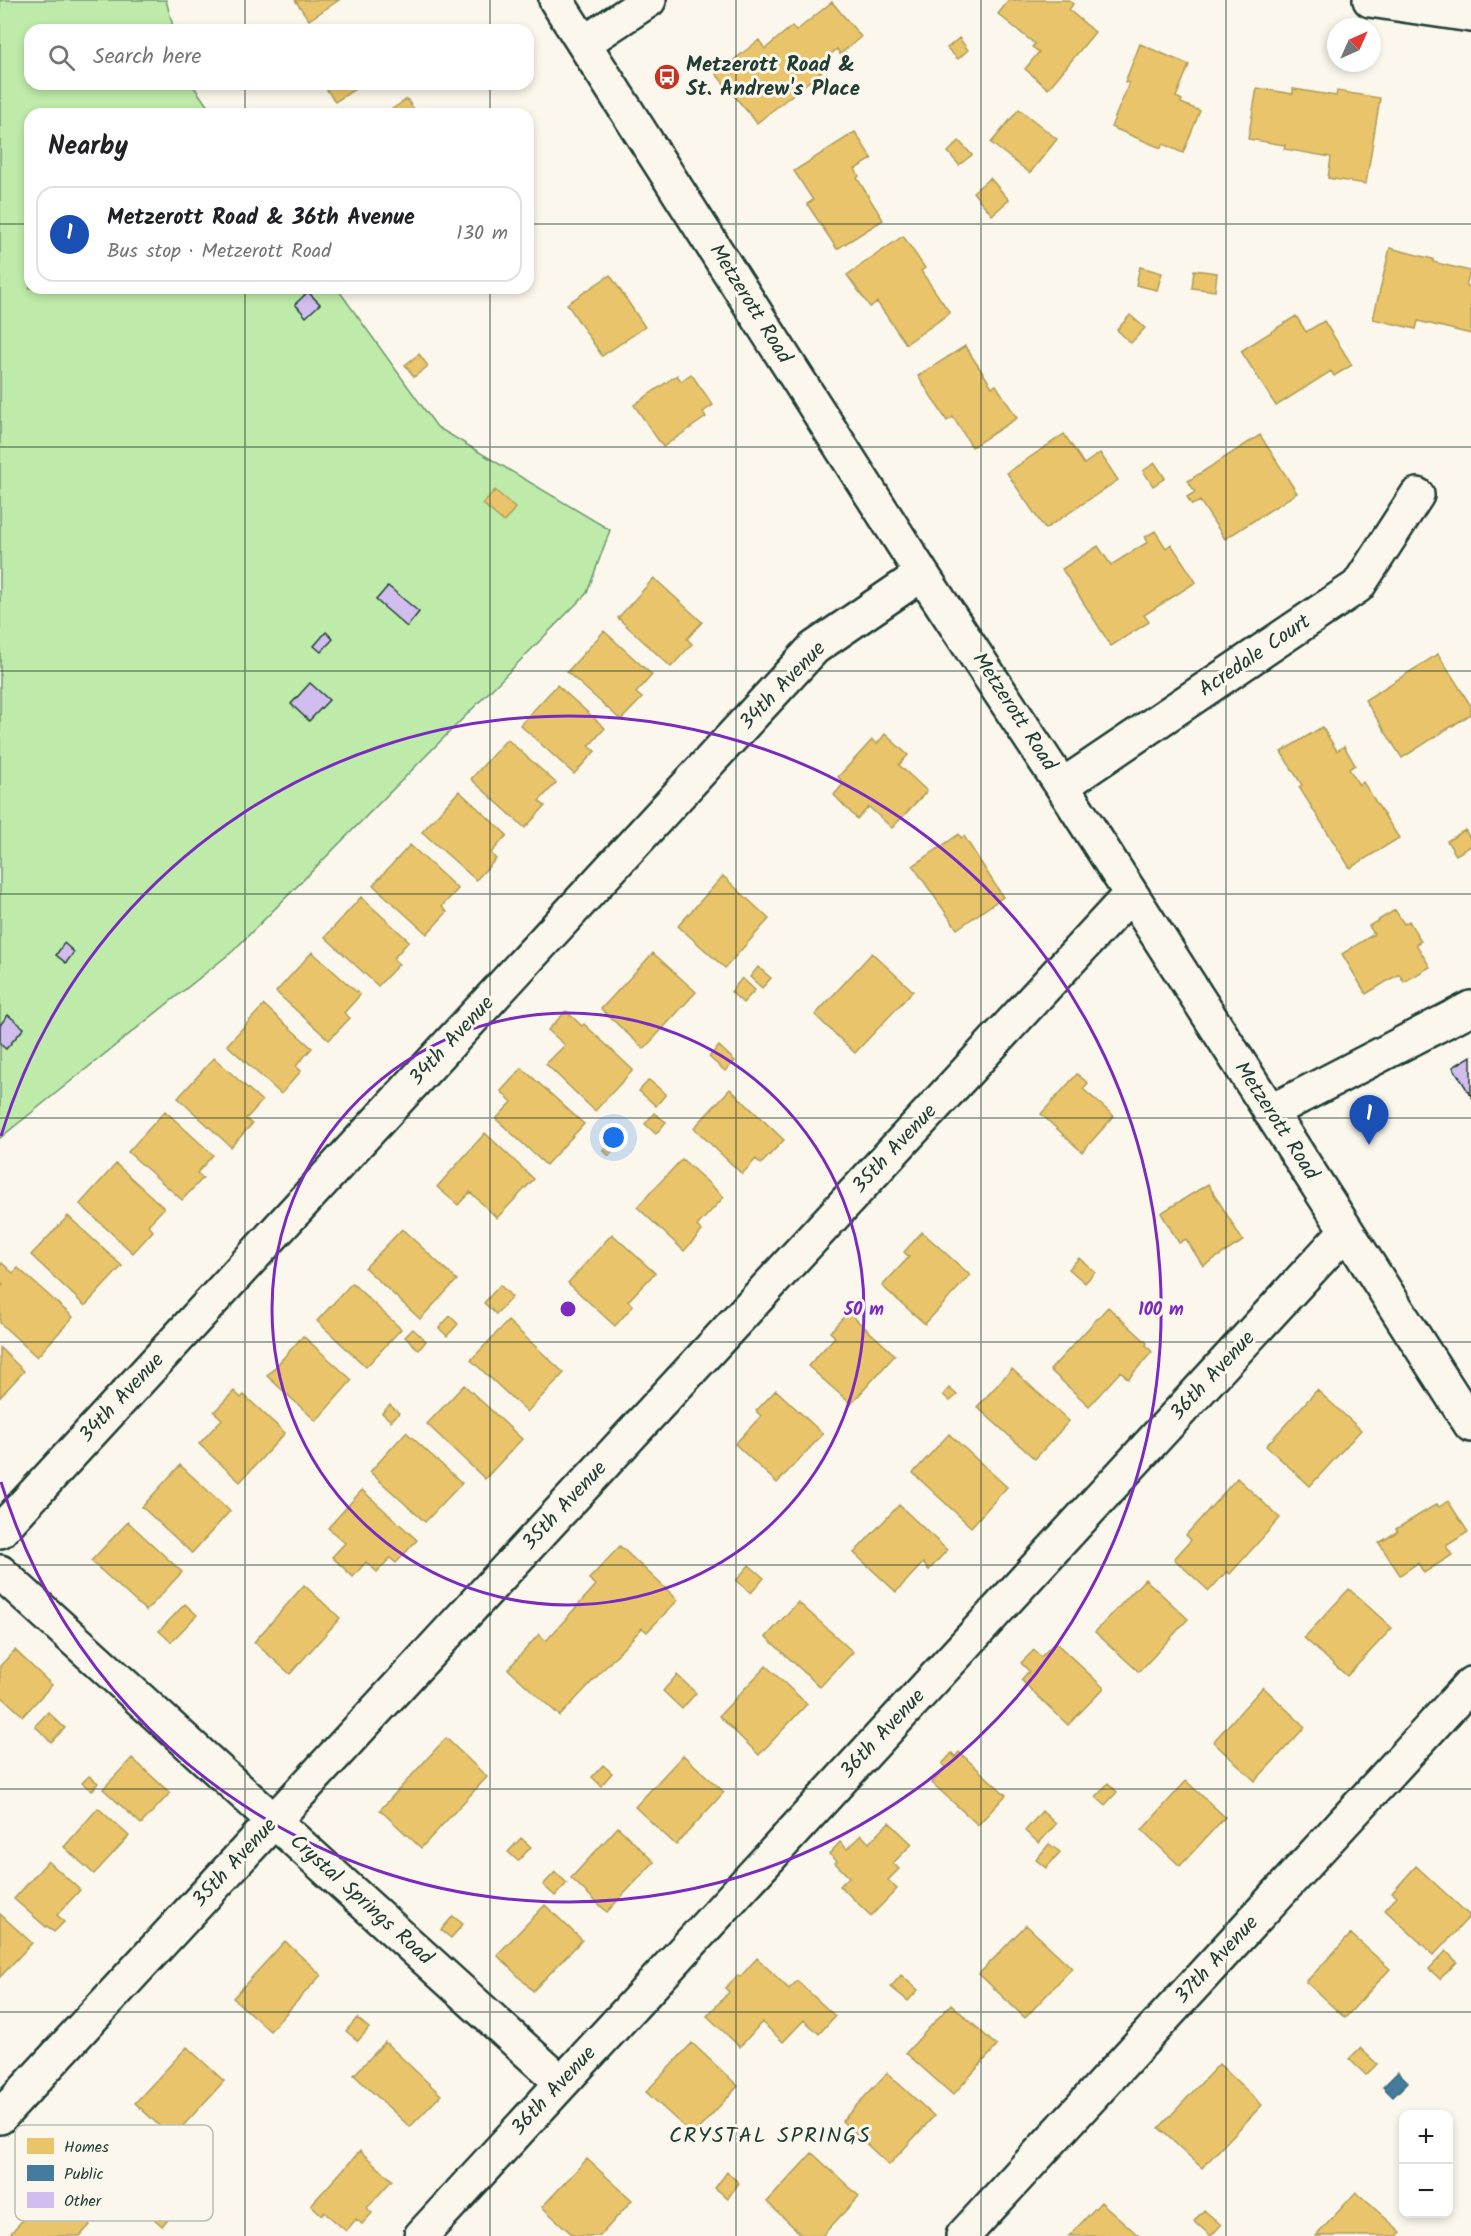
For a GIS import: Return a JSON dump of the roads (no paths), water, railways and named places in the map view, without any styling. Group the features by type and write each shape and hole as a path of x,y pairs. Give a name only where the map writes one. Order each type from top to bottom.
{"street":[{"name":"Metzerott Road","path":"556,0 922,574 1062,786 1471,1425"},
{"path":"584,43 649,0"},
{"path":"1370,0 1471,15"},
{"name":"Acredale Court","path":"1062,786 1358,586 1417,495"},
{"name":"34th Avenue","path":"0,1531 814,648 922,574"},
{"name":"35th Avenue","path":"0,2117 1130,895"},
{"path":"1270,1112 1471,1008"},
{"name":"36th Avenue","path":"421,2236 1346,1231"},
{"name":"Crystal Springs Road","path":"0,1572 562,2083"},
{"name":"37th Avenue","path":"963,2236 1471,1684"}],"place":[{"name":"Metzerott Road & St. Andrew's Place","path":"667,77"},
{"name":"Metzerott Road & 36th Avenue","path":"1369,1145"}],"district":[{"name":"CRYSTAL SPRINGS","path":"770,2136"}]}
